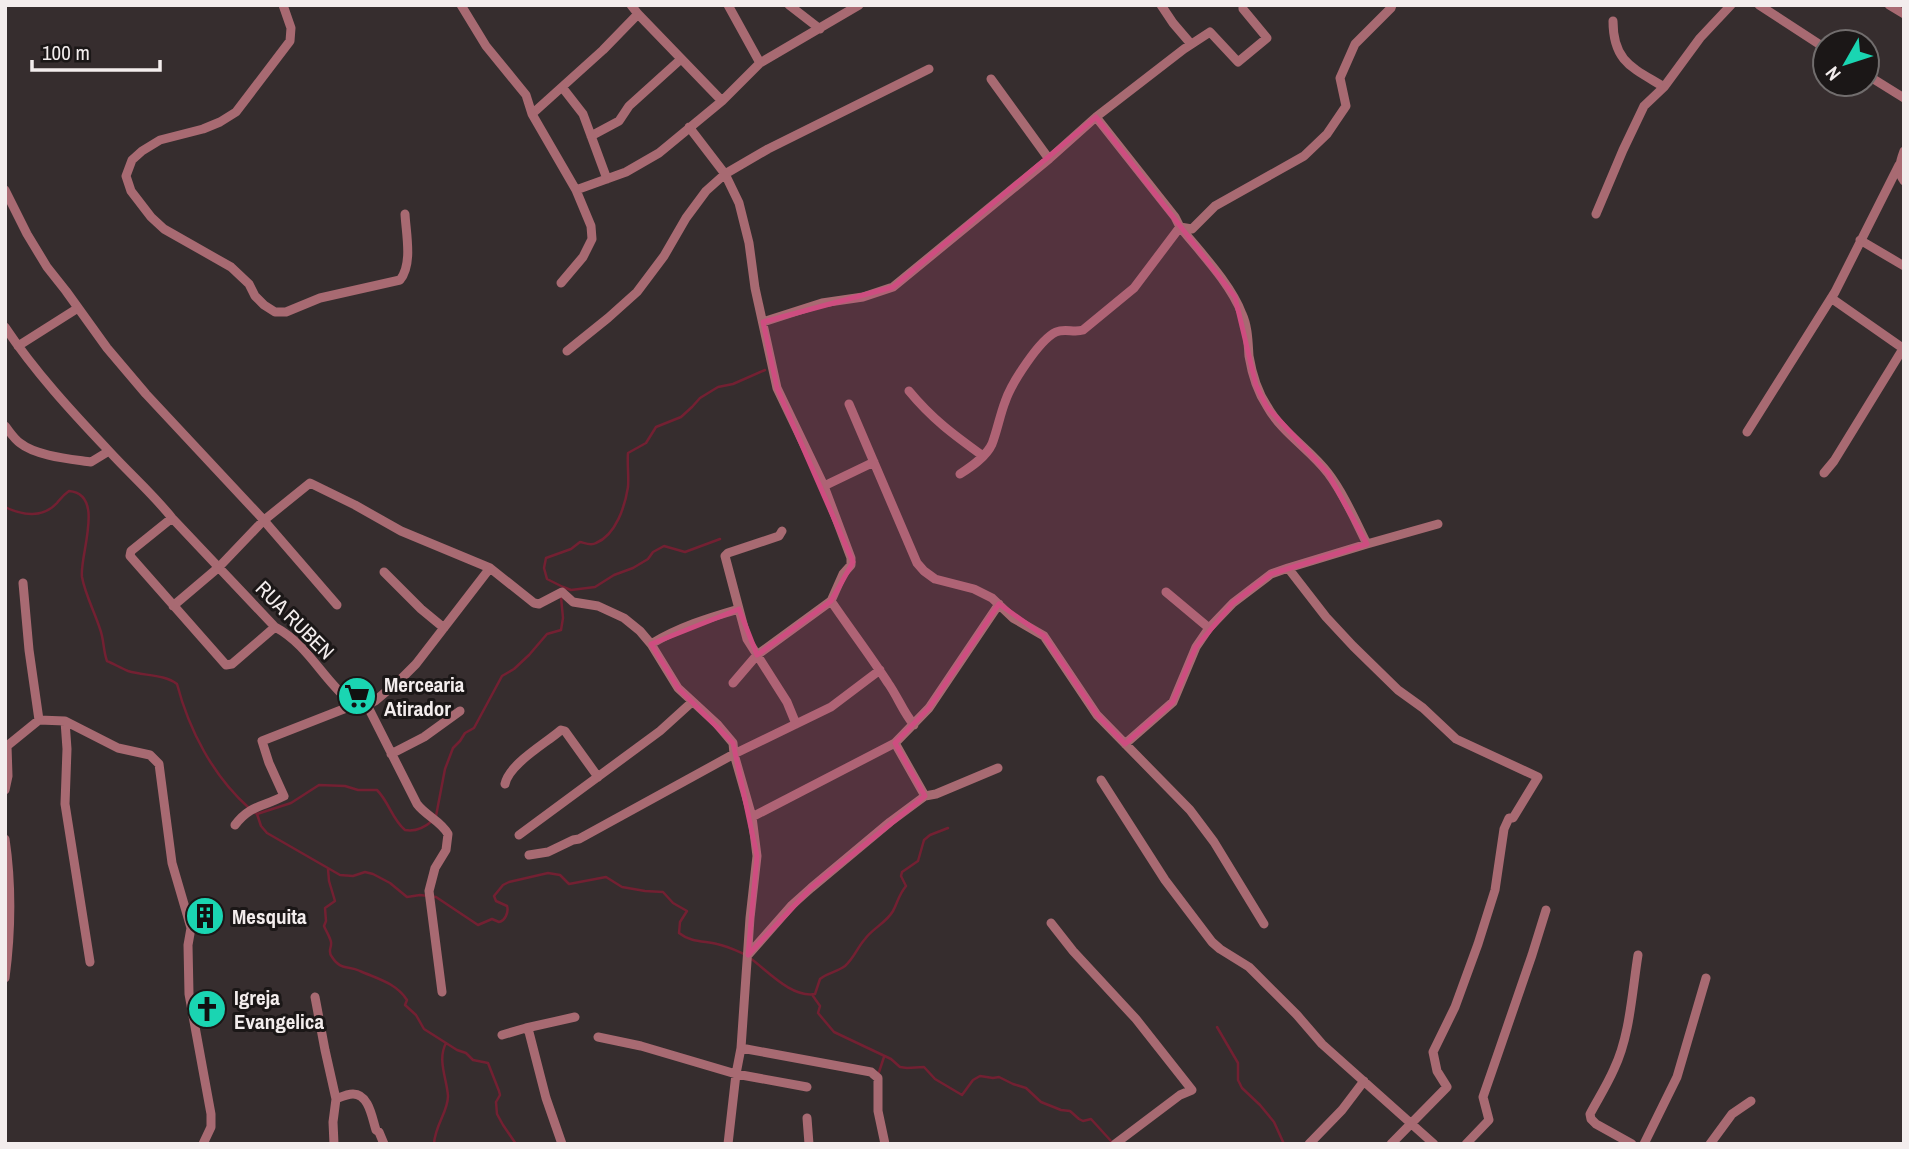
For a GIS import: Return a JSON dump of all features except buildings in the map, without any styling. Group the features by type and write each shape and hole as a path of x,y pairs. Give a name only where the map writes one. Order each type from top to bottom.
{"street":[{"path":"283,5 291,28 290,41 236,112 203,130 160,140 142,150 132,160 127,176 131,191 150,217 164,229 231,267 248,284 255,296 275,312 286,312 320,298 400,281 406,273 405,214"},
{"path":"461,5 486,46 526,95 532,114 576,190 591,226 592,239 583,257 561,283"},
{"path":"631,5 722,101"},
{"path":"728,5 760,63"},
{"path":"789,5 820,29"},
{"path":"576,190 626,172 659,153 722,101 760,63 820,29 849,8 859,5"},
{"path":"1161,5 1172,23 1191,44"},
{"path":"763,322 822,303 863,297 893,287 1096,117 1210,32 1238,62 1267,38 1243,9 1243,5"},
{"path":"1180,227 1192,229 1214,206 1304,156 1327,134 1346,106 1340,78 1355,44 1391,5"},
{"path":"1596,214 1644,106 1664,87 1700,38 1731,5"},
{"path":"1759,5 1811,39"},
{"path":"1889,5 1904,14"},
{"path":"532,114 638,15"},
{"path":"1614,21 1613,37 1623,59 1664,87"},
{"path":"591,136 619,121 629,106 681,59"},
{"path":"567,351 637,292 664,257 686,218 706,191 725,174 768,149 929,69"},
{"path":"990,79 1049,159"},
{"path":"1881,84 1904,98"},
{"path":"562,87 583,114 607,179"},
{"path":"1096,117 1235,297 1247,332 1256,385 1267,407 1281,427 1328,473 1367,544"},
{"path":"689,127 725,174 740,203 777,388 824,486 851,558 831,601 757,655 733,683"},
{"path":"1747,432 1831,298 1904,151"},
{"path":"1899,165 1904,181"},
{"name":"RUA RUBEN","path":"5,190 40,256 107,348 337,605"},
{"path":"960,474 983,456 992,445 1012,385 1037,350 1057,332 1083,330 1134,288 1180,227"},
{"path":"1860,240 1904,266"},
{"path":"1824,473 1904,348 1831,298"},
{"path":"18,346 78,308"},
{"name":"RUA RUBEN","path":"5,327 58,397 158,499 172,518 275,627 310,655 339,692 354,705"},
{"path":"909,391 941,426 983,456"},
{"path":"849,404 913,557 924,571 935,579 974,589 992,598 1013,618 1044,636 1097,715 1190,810 1214,842 1264,924"},
{"path":"5,426 28,448 56,456 91,462 109,451"},
{"path":"824,486 874,462"},
{"path":"173,606 219,567 263,521 310,483 401,531 490,568 534,603 539,604 562,592 573,602 598,606 624,618 640,631 678,688 733,743 752,817 757,856 741,1048 729,1144"},
{"path":"172,518 131,551 130,556 226,665 234,662 275,627"},
{"path":"1125,744 1173,702 1196,648 1209,628 1233,604 1272,575 1438,524"},
{"path":"782,531 779,536 725,556 747,639 787,702 796,724"},
{"path":"235,825 249,810 284,796 262,741 354,705 367,705 375,701 416,664 490,568"},
{"path":"1288,568 1326,617 1353,646 1398,690 1423,708 1455,739 1538,777 1504,829 1495,890 1479,944 1455,1006 1433,1052 1437,1071 1447,1087 1391,1144"},
{"path":"384,572 444,628"},
{"path":"23,583 39,720"},
{"path":"1166,592 1209,628"},
{"path":"831,601 897,695 914,725"},
{"path":"752,817 895,743 929,708 999,604"},
{"path":"651,644 691,623 739,609"},
{"path":"529,855 548,852 579,839 734,754 831,707 880,670"},
{"path":"519,835 660,731 692,702"},
{"path":"367,705 417,804 429,817 443,825 448,834 446,850 435,868 429,891 442,992"},
{"path":"391,754 424,737 460,711"},
{"path":"5,790 8,776 7,746 39,720 65,721 118,748 150,755 159,764 172,863 191,928 188,944 189,994 211,1114 211,1127 203,1144"},
{"path":"65,721 65,804 90,962"},
{"path":"505,784 506,776 514,767 561,730 565,730 598,777"},
{"path":"895,743 925,796"},
{"path":"748,955 792,905 890,822 925,796 998,768"},
{"path":"1101,780 1165,880 1212,942 1249,967 1322,1044 1434,1144"},
{"path":"5,839 10,894 10,937 5,978"},
{"path":"1466,1144 1489,1120 1483,1097 1546,910"},
{"path":"1051,923 1136,1019 1192,1090 1115,1144"},
{"path":"1632,1144 1596,1124 1590,1114 1615,1068 1626,1032 1638,955"},
{"path":"1644,1144 1677,1077 1706,978"},
{"path":"315,997 336,1099 334,1144"},
{"path":"502,1035 575,1017"},
{"path":"526,1028 562,1144"},
{"path":"598,1037 641,1046 736,1074 807,1087"},
{"path":"741,1048 871,1072 878,1078 878,1111 885,1144"},
{"path":"1309,1144 1342,1110 1364,1081"},
{"path":"336,1099 351,1094 366,1100 376,1130 384,1144"},
{"path":"1710,1144 1732,1114 1751,1101"},
{"path":"807,1118 809,1144"}],"highlighted area":[{"path":"1096,117 1235,297 1256,385 1267,407 1328,473 1367,544 1271,574 1233,603 1196,647 1173,702 1125,744 1097,715 1044,636 999,604 929,708 895,743 925,796 811,888 748,955 757,856 733,743 678,688 651,644 739,609 757,655 831,601 853,562 777,388 763,322 893,287"}],"waterway":[{"path":"563,587 547,579 544,568 546,558 571,549 580,542 594,544 609,534 622,511 627,495 628,453 646,443 656,427 681,417 700,398 718,387 733,384 765,370"},
{"path":"5,507 26,514 39,513 51,508 69,491 80,495 89,514 82,577 101,633 107,661 128,671 160,677 177,684 188,718 204,751 224,782 249,808"},
{"path":"562,591 563,587 571,590 595,587 614,575 633,568 664,546 685,552 720,539"},
{"path":"436,816 445,769 453,748 465,733 474,728 502,676 514,669 547,634 561,630 561,597"},
{"path":"254,812 257,814 291,803 319,785 345,786 358,790 377,790 405,830 420,829 432,821"},
{"path":"257,814 267,833 340,875 353,876 365,872 373,874 407,897 436,897 478,925 492,919 499,922 505,918 507,906 496,901 494,896 509,882 548,873 560,875 569,884 606,877 622,887 663,892 673,903 687,911 680,922 679,933 692,940 721,945 744,954"},
{"path":"750,958 788,988 815,994 820,979 845,966 868,935 895,908 906,886 902,872 918,861 924,840 948,828"},
{"path":"328,869 335,901 325,908 324,926 331,942 332,957 342,966 356,969 392,985 403,994 407,1000 405,1005 416,1015 424,1029 466,1053 473,1060 488,1063 500,1095 496,1102 497,1114 516,1144"},
{"path":"813,996 820,1006 818,1013 834,1032 891,1059 900,1067 924,1067 935,1079 962,1095 973,1080 980,1076 999,1077 1026,1088 1041,1102 1070,1111 1083,1121 1091,1119 1111,1141"},
{"path":"1217,1027 1238,1063 1238,1080 1242,1088 1274,1122 1284,1144"},
{"path":"434,1144 448,1096 442,1063 446,1043"},
{"path":"878,1075 884,1057"}],"place":[{"name":"Mercearia Atirador","path":"357,696"},
{"name":"Mesquita","path":"205,916"},
{"name":"Igreja Evangelica","path":"207,1009"}]}
